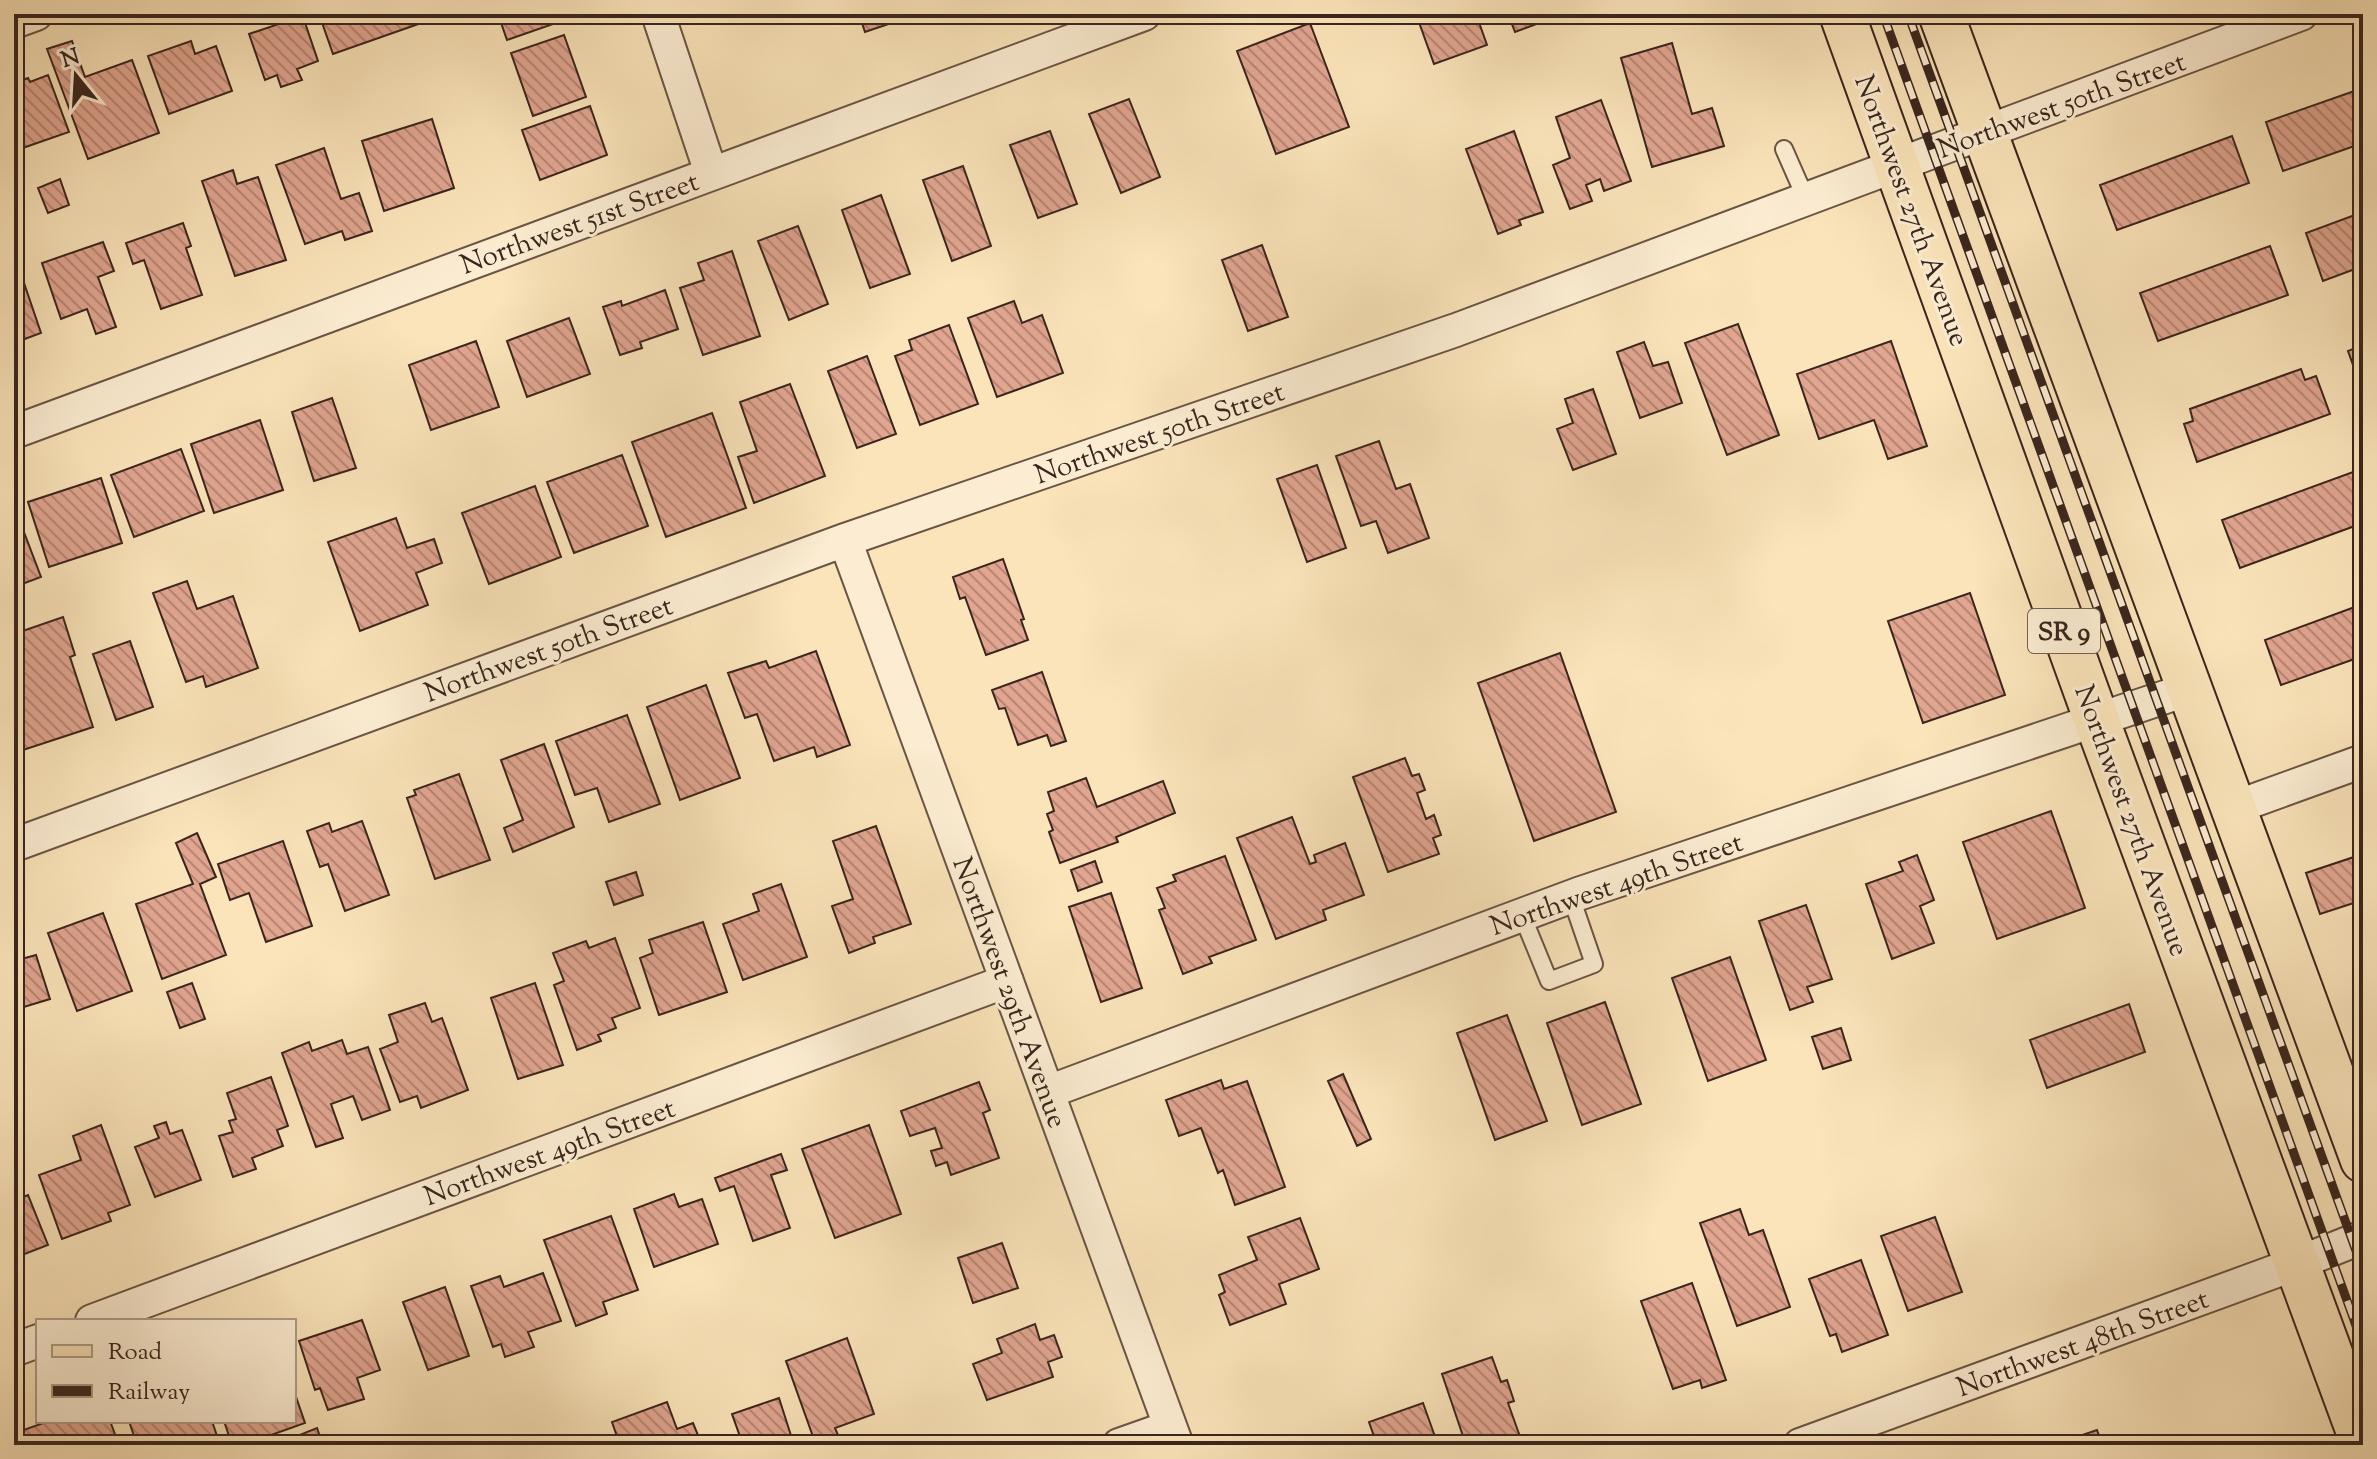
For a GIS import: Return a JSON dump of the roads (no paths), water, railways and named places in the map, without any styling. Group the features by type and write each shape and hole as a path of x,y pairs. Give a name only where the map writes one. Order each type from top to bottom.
{"main road":[{"name":"Northwest 27th Avenue","path":"1842,14 2097,721 2363,1443"},
{"path":"1941,14 2363,1160"}],"street":[{"path":"14,22 36,14"},
{"path":"658,14 711,173"},
{"name":"Northwest 51st Street","path":"14,432 1144,14"},
{"name":"Northwest 50th Street","path":"14,845 845,540 1456,330 2301,14"},
{"name":"Northwest 29th Avenue","path":"845,540 1173,1436"},
{"name":"Northwest 49th Street","path":"1048,1092 1571,897 2189,689"},
{"path":"2233,808 2363,761"},
{"name":"Northwest 49th Street","path":"97,1319 1007,981"},
{"name":"Northwest 48th Street","path":"1800,1445 2363,1237"},
{"path":"14,1350 36,1342"},
{"path":"1119,1445 1173,1436"}],"lane":[{"path":"1784,149 1806,199"},
{"path":"1522,915 1549,981 1594,964 1571,897"}],"railway":[{"path":"1883,14 2363,1345"},
{"path":"1908,14 2363,1270"}]}
